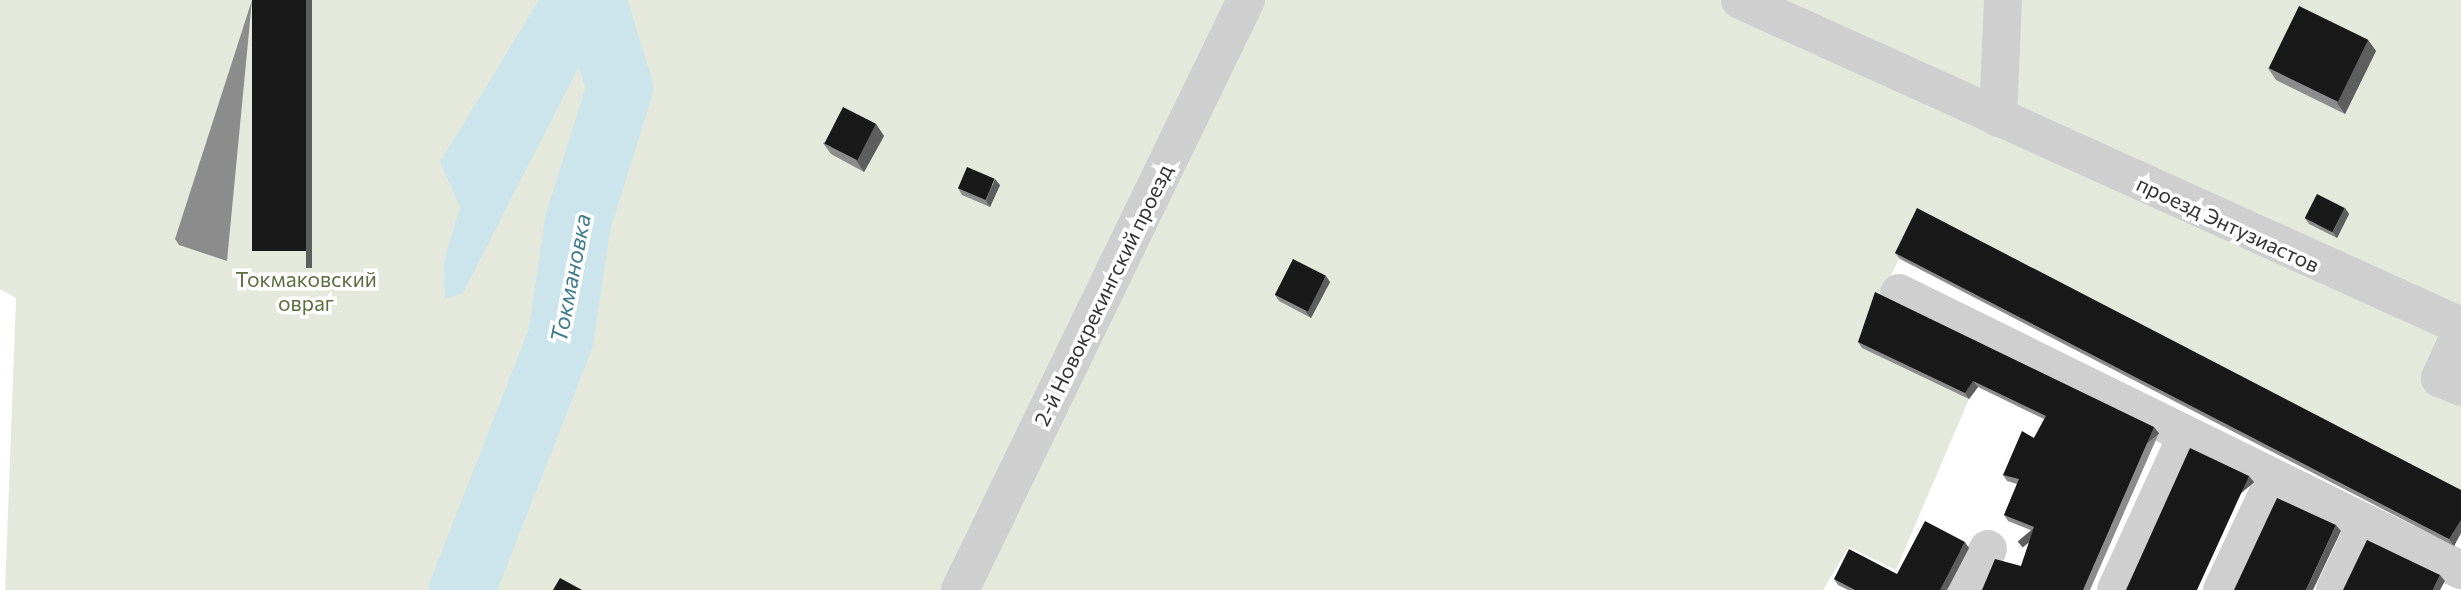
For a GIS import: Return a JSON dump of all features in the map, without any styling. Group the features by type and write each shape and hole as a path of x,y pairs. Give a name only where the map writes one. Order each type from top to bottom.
{"street":[{"name":"2-й Новокрекингский проезд","path":"960,590 1246,0"},
{"name":"проезд Энтузиастов","path":"1740,0 2461,326"},
{"path":"1998,118 2003,0"},
{"path":"1899,293 2186,439 2274,480 2364,528 2461,570"},
{"path":"2461,332 2440,378 2461,387"},
{"path":"2116,590 2186,439"},
{"path":"2222,590 2274,480"},
{"path":"2335,590 2364,528"},
{"path":"1967,590 1988,549"}],"green space":[{"name":"Токмаковский овраг","path":"0,0 2461,0 2461,494 1921,214 1880,298 1969,399 1896,570 1849,547 1823,590 5,590 16,298 0,289"}],"water":[{"path":"539,0 613,0 463,293 445,299 444,261 460,207 440,162"}],"building":[{"path":"252,0 306,0 306,251 252,251"},
{"path":"2299,6 2368,40 2338,102 2269,68"},
{"path":"843,107 876,124 857,160 824,144"},
{"path":"967,167 995,179 986,200 958,188"},
{"path":"2317,194 2345,208 2332,232 2305,218"},
{"path":"1917,208 2461,490 2461,520 2449,539 1895,253"},
{"path":"1293,259 1326,276 1308,311 1275,295"},
{"path":"1875,292 2154,427 2083,590 1982,590 1995,559 2021,566 2034,527 2004,515 2019,479 2003,475 2022,431 2034,438 2046,416 1973,381 1965,393 1858,342"},
{"path":"2190,448 2249,476 2197,590 2126,590"},
{"path":"2277,498 2336,525 2306,590 2234,590"},
{"path":"1925,521 1965,542 1940,590 1855,590 1834,579 1849,549 1897,574"},
{"path":"2367,540 2440,575 2433,590 2343,590"},
{"path":"560,578 582,590 553,590"}],"waterway":[{"name":"Токмановка","path":"462,590 561,337 578,222 620,88 593,0"}]}
